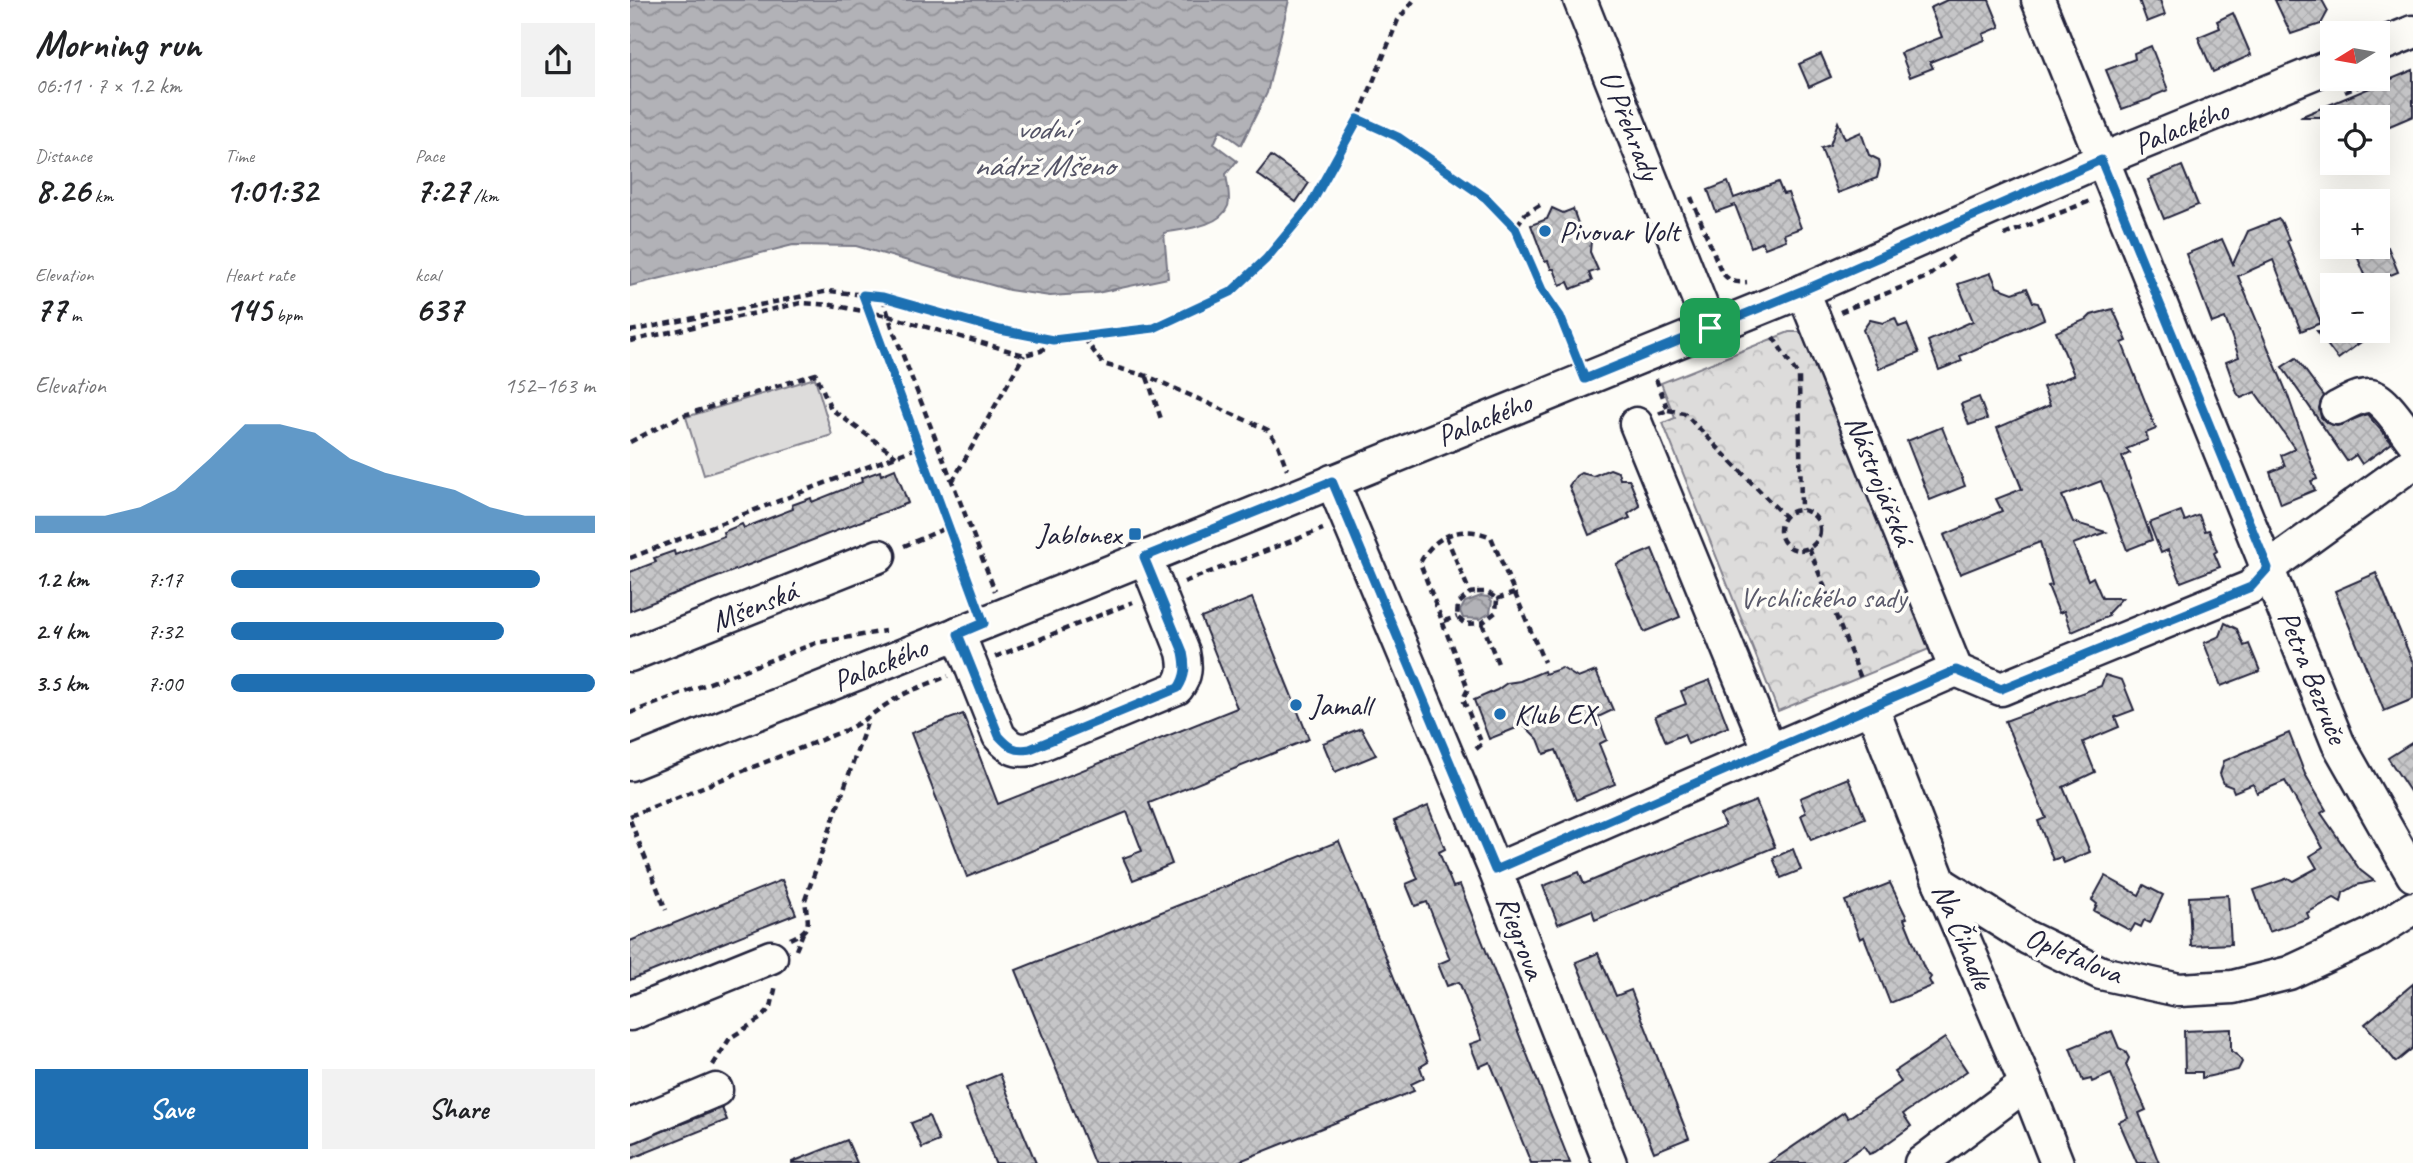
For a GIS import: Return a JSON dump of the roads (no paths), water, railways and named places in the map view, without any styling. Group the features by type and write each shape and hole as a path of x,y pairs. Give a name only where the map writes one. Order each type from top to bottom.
{"street":[{"name":"U Přehrady","path":"1580,0 1710,328"},
{"name":"Petra Bezruče","path":"2038,0 2338,743 2413,875"},
{"path":"2390,41 2413,32"},
{"name":"Palackého","path":"630,764 1804,290 2101,160 2320,70"},
{"name":"Nástrojářská","path":"1804,290 1956,670"},
{"path":"2337,408 2361,397 2378,397 2413,441"},
{"path":"1636,424 1770,751"},
{"path":"1495,870 1956,670 2001,689 2251,587 2268,568 2413,463"},
{"name":"Riegrova","path":"1332,481 1495,870 1610,1163"},
{"name":"Mšenská","path":"630,656 879,556"},
{"path":"971,628 999,736 1009,747 1019,751 1030,749 1178,688 1184,678 1186,666 1183,652 1144,557"},
{"name":"Na Čihadle","path":"1872,707 1940,883 2057,1163"},
{"name":"Opletalova","path":"1940,883 2028,939 2101,973 2179,990 2233,987 2289,973 2371,935 2413,908"},
{"path":"630,1014 782,959"},
{"path":"1921,1163 2026,1084"},
{"path":"630,1126 716,1090"}],"water":[{"name":"vodní nádrž Mšeno","path":"630,0 1289,0 1267,93 1241,145 1220,130 1214,144 1237,161 1226,174 1229,199 1224,213 1201,226 1164,233 1168,278 1097,293 1050,296 1009,290 856,246 793,245 630,286"},
{"path":"1481,596 1492,601 1490,613 1480,619 1463,618 1460,611 1465,602"}],"place":[{"name":"Pivovar Volt","path":"1545,231"},
{"name":"Jablonex","path":"1135,534"},
{"name":"Jamall","path":"1296,705"},
{"name":"Klub EX","path":"1500,714"}],"park label":[{"name":"Vrchlického sady","path":"1823,597"}]}
